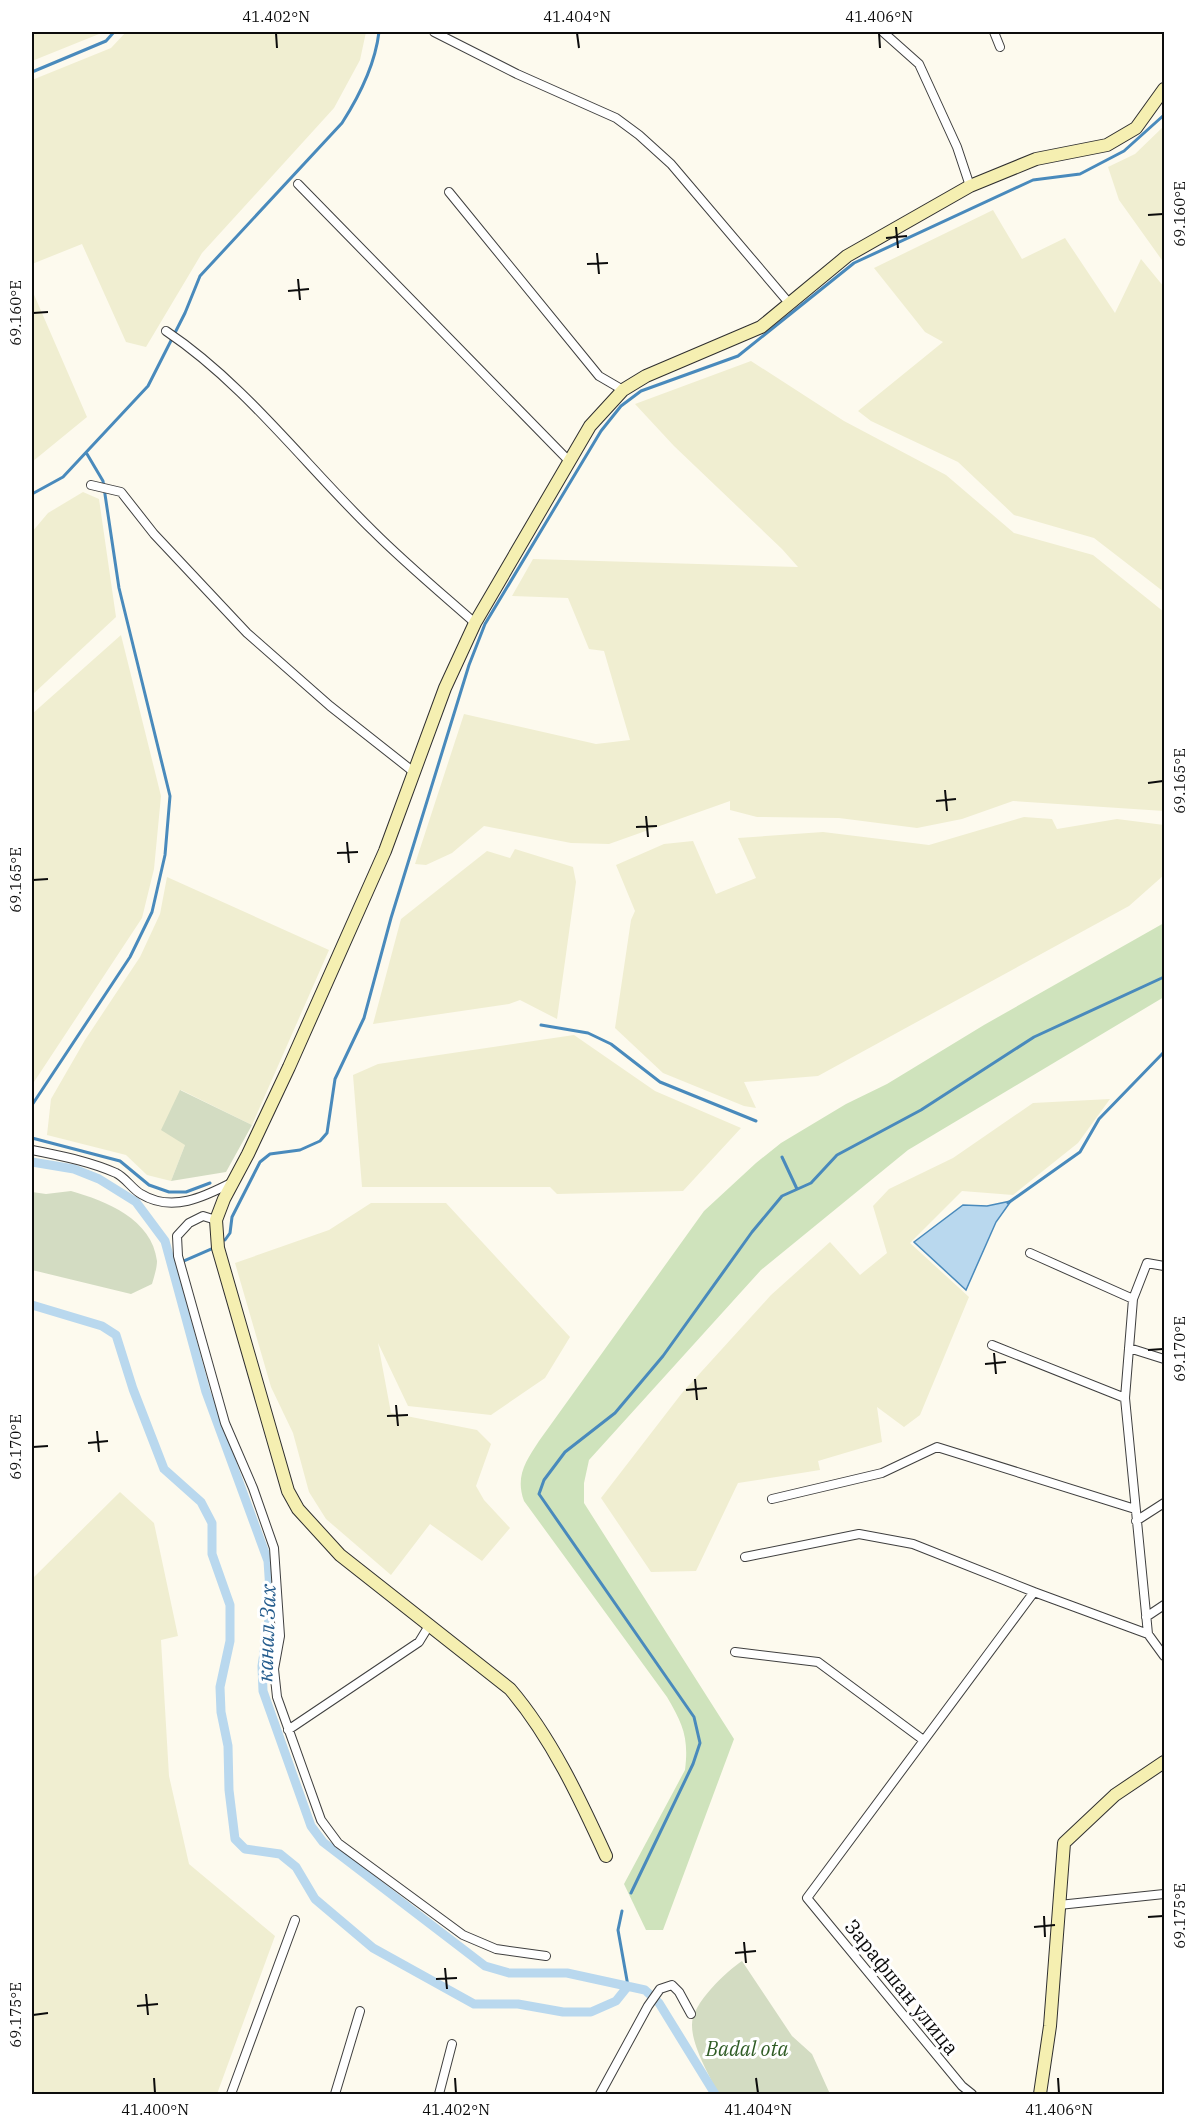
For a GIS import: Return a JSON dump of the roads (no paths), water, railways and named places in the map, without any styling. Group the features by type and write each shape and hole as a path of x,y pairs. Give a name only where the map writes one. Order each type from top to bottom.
{"main road":[{"path":"606,1856 586,1812 528,1709 489,1670 340,1555 298,1509 288,1491 218,1248 216,1220 289,1067 385,851 445,688 475,623 590,426 623,390 646,376 761,327 847,256 970,186 1036,159 1107,145 1136,128 1164,89"},
{"path":"1040,2094 1050,2026 1064,1843 1115,1795 1164,1762"}],"street":[{"path":"434,32 517,74 616,118 639,135 671,164 789,303"},
{"path":"883,32 919,64 957,147 970,186"},
{"path":"994,32 1000,47"},
{"path":"298,184 569,461"},
{"path":"449,192 599,376 623,390"},
{"path":"166,331 191,348 261,415 373,531 475,623"},
{"path":"91,485 121,492 154,534 247,633 330,706 415,772"},
{"path":"32,1150 92,1163 120,1175 140,1194 158,1202 184,1202 206,1196 233,1182"},
{"path":"203,1216 206,1196"},
{"path":"216,1220 203,1216 189,1223 177,1236 178,1256 225,1423 253,1488 274,1548 280,1636 274,1669 277,1696 321,1820 338,1843 463,1935 496,1948 546,1956"},
{"path":"1030,1253 1133,1299"},
{"path":"1164,1266 1147,1263 1133,1299 1125,1398 1148,1634 1164,1656"},
{"path":"992,1345 1125,1398"},
{"path":"1129,1348 1164,1359"},
{"path":"772,1499 882,1473 937,1446 1135,1509"},
{"path":"1136,1521 1164,1503"},
{"path":"745,1557 859,1534 913,1544 1148,1634"},
{"path":"735,1652 818,1662 922,1739 1034,1592"},
{"path":"1146,1617 1164,1605"},
{"path":"288,1730 418,1642 430,1624"},
{"name":"Зарафшан улица","path":"922,1739 807,1898 962,2086 972,2094"},
{"path":"1059,1905 1164,1894"},
{"path":"231,2094 295,1920"},
{"path":"600,2094 648,2006 660,1989 672,1985 692,2014"},
{"path":"335,2094 360,2011"},
{"path":"439,2094 452,2044"}],"water":[{"path":"1011,1201 996,1222 966,1290 914,1242 963,1205 987,1206"}],"waterway":[{"path":"32,72 106,41 114,32"},
{"path":"32,494 63,477 148,386 185,313 200,276 342,123 366,79 379,32"},
{"path":"225,1240 230,1233 232,1217 260,1162 270,1154 300,1150 320,1141 327,1133 335,1079 364,1018 391,918 469,665 485,624 601,431 621,406 641,391 738,356 854,263 1033,180 1080,174 1124,151 1164,115"},
{"path":"32,1105 130,957 152,912 165,855 170,796 119,588 103,481 87,454"},
{"path":"631,1893 693,1764 700,1743 694,1717 539,1494 544,1480 565,1452 615,1413 663,1356 752,1232 782,1196 811,1183 837,1155 921,1110 1034,1037 1164,977"},
{"path":"541,1025 588,1033 611,1044 660,1082 756,1121"},
{"path":"1008,1203 1080,1152 1099,1119 1164,1052"},
{"path":"32,1138 120,1161 149,1185 169,1192 186,1192 210,1183"},
{"path":"782,1157 797,1189"},
{"name":"канал Зах","path":"32,1162 74,1169 99,1179 136,1202 165,1241 206,1392 268,1561 271,1606 262,1666 263,1691 311,1826 323,1842 485,1966 509,1973 567,1973 645,1990 659,2003 715,2094"},
{"path":"172,1266 211,1249"},
{"path":"32,1305 102,1326 116,1335 133,1389 164,1469 201,1502 212,1523 212,1554 230,1605 230,1641 220,1687 221,1712 228,1746 229,1790 235,1839 245,1849 280,1854 296,1867 315,1899 373,1948 474,2004 518,2004 563,2012 591,2012 616,2001 628,1986"},
{"path":"622,1911 618,1930 628,1986"}],"park label":[{"name":"Badal ota","path":"747,2048"}]}
